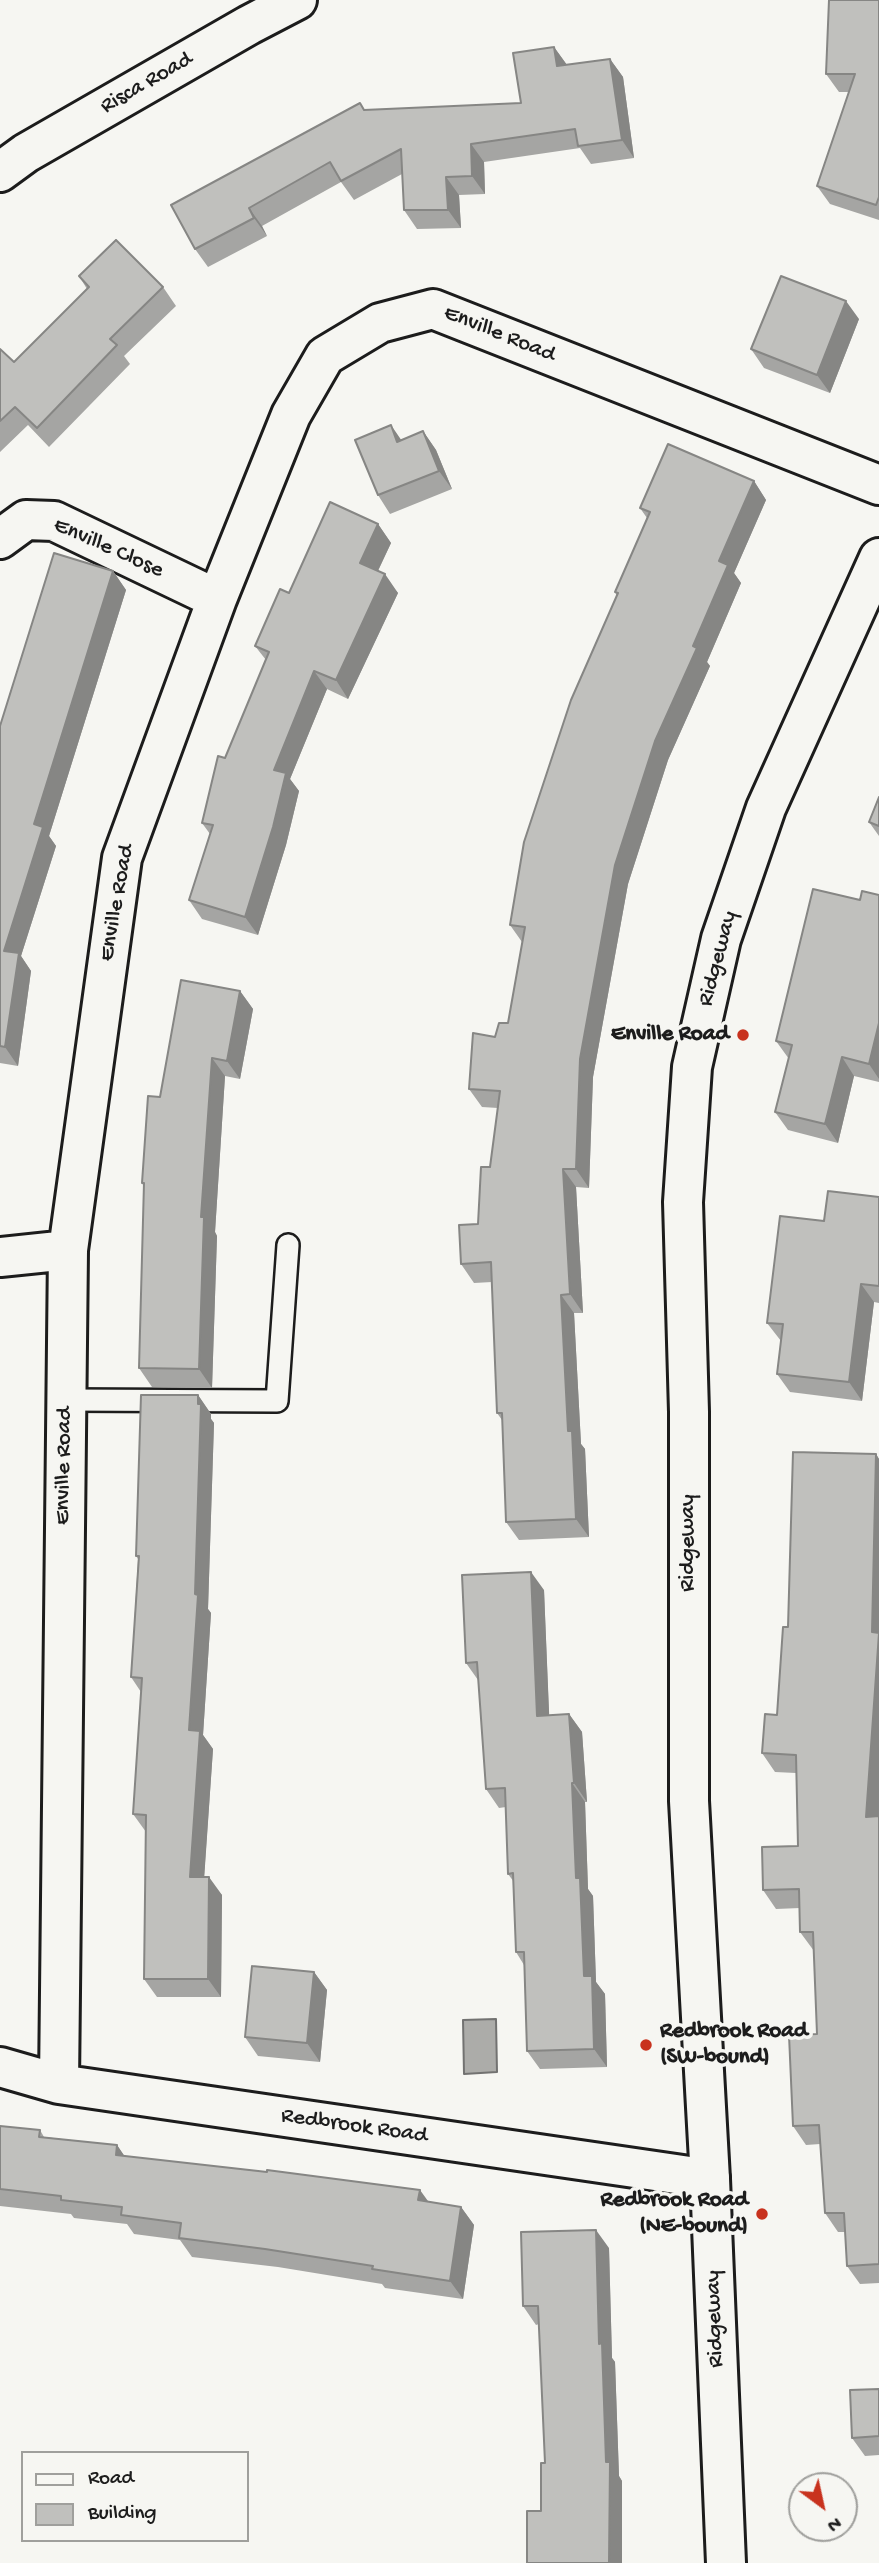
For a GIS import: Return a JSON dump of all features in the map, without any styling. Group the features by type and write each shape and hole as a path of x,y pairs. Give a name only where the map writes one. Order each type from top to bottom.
{"street":[{"name":"Risca Road","path":"0,172 26,153 297,0"},
{"name":"Enville Road","path":"60,2084 68,1250 122,858 217,599 291,415 325,356 380,323 433,309 879,485"},
{"name":"Enville Close","path":"0,539 26,520 54,521 217,599"},
{"name":"Ridgeway","path":"726,2563 710,2179 689,1801 689,1412 683,1202 692,1067 721,939 766,808 879,558"},
{"path":"0,1257 68,1250"},
{"name":"Redbrook Road","path":"0,2067 60,2084 710,2179"}],"lane":[{"path":"66,1400 277,1401 288,1245"}],"shaded area":[{"path":"496,2019 497,2072 464,2074 463,2020"}],"building":[{"path":"829,0 879,0 879,197 876,205 817,186 855,74 826,74"},
{"path":"554,47 557,66 610,59 622,140 578,146 575,129 471,144 472,176 446,177 448,210 404,210 401,149 341,181 330,162 249,208 254,218 195,249 171,205 360,103 364,110 521,103 513,53"},
{"path":"116,240 163,287 110,339 117,345 37,428 15,407 0,421 0,349 14,362 89,287 79,276"},
{"path":"781,276 846,301 817,375 751,349"},
{"path":"391,425 397,442 423,431 439,471 378,495 355,440"},
{"path":"668,444 754,481 719,561 728,565 693,646 697,648 655,741 615,865 580,1059 576,1169 563,1169 570,1294 561,1295 568,1431 572,1431 576,1519 506,1522 502,1413 497,1413 491,1262 461,1264 459,1225 478,1224 481,1167 490,1167 500,1091 469,1089 473,1033 495,1037 499,1023 508,1023 525,927 510,925 524,842 571,700 650,512 640,508"},
{"path":"330,502 378,524 360,563 385,574 336,680 314,671 274,770 286,773 273,827 245,917 189,900 213,825 202,823 218,756 225,758 269,652 255,646 280,589 289,593"},
{"path":"54,553 113,571 34,824 43,827 4,951 19,953 5,1047 0,1046 0,726"},
{"path":"879,797 879,826 869,822"},
{"path":"813,889 860,900 862,891 879,895 879,1023 869,1064 842,1057 825,1124 775,1112 792,1045 776,1041"},
{"path":"181,980 240,991 227,1061 212,1058 201,1217 204,1217 199,1369 139,1368 142,1183 148,1096 160,1097"},
{"path":"828,1191 879,1197 879,1286 861,1284 849,1382 777,1374 783,1324 767,1323 780,1216 824,1221"},
{"path":"141,1395 198,1395 198,1404 201,1404 195,1594 198,1595 189,1730 200,1731 190,1877 209,1877 208,1979 144,1979 146,1815 133,1814 142,1678 131,1677 139,1556 136,1556"},
{"path":"793,1452 876,1454 872,1632 879,1633 866,1817 879,1816 879,2264 847,2266 844,2213 825,2213 819,2125 793,2126 789,2035 817,2034 813,1932 800,1932 799,1889 763,1890 762,1847 798,1846 796,1755 762,1753 765,1714 777,1715 783,1627 788,1627"},
{"path":"531,1572 537,1716 569,1714 576,1878 580,1878 584,1976 592,1976 594,2049 527,2051 524,1952 516,1952 513,1873 508,1874 505,1788 486,1789 477,1662 466,1663 462,1575"},
{"path":"252,1966 314,1972 307,2043 245,2037"},
{"path":"0,2126 40,2130 39,2137 117,2145 116,2155 267,2170 420,2190 418,2200 461,2207 450,2281 372,2269 373,2266 179,2238 181,2223 121,2215 122,2207 0,2189"},
{"path":"596,2230 606,2462 610,2462 609,2563 527,2563 527,2511 541,2511 541,2463 545,2463 538,2306 523,2306 521,2232"},
{"path":"879,2389 879,2436 852,2438 850,2390"}],"place":[{"name":"Enville Road","path":"743,1035"},
{"name":"Redbrook Road (SW-bound)","path":"646,2045"},
{"name":"Redbrook Road (NE-bound)","path":"762,2214"}]}
